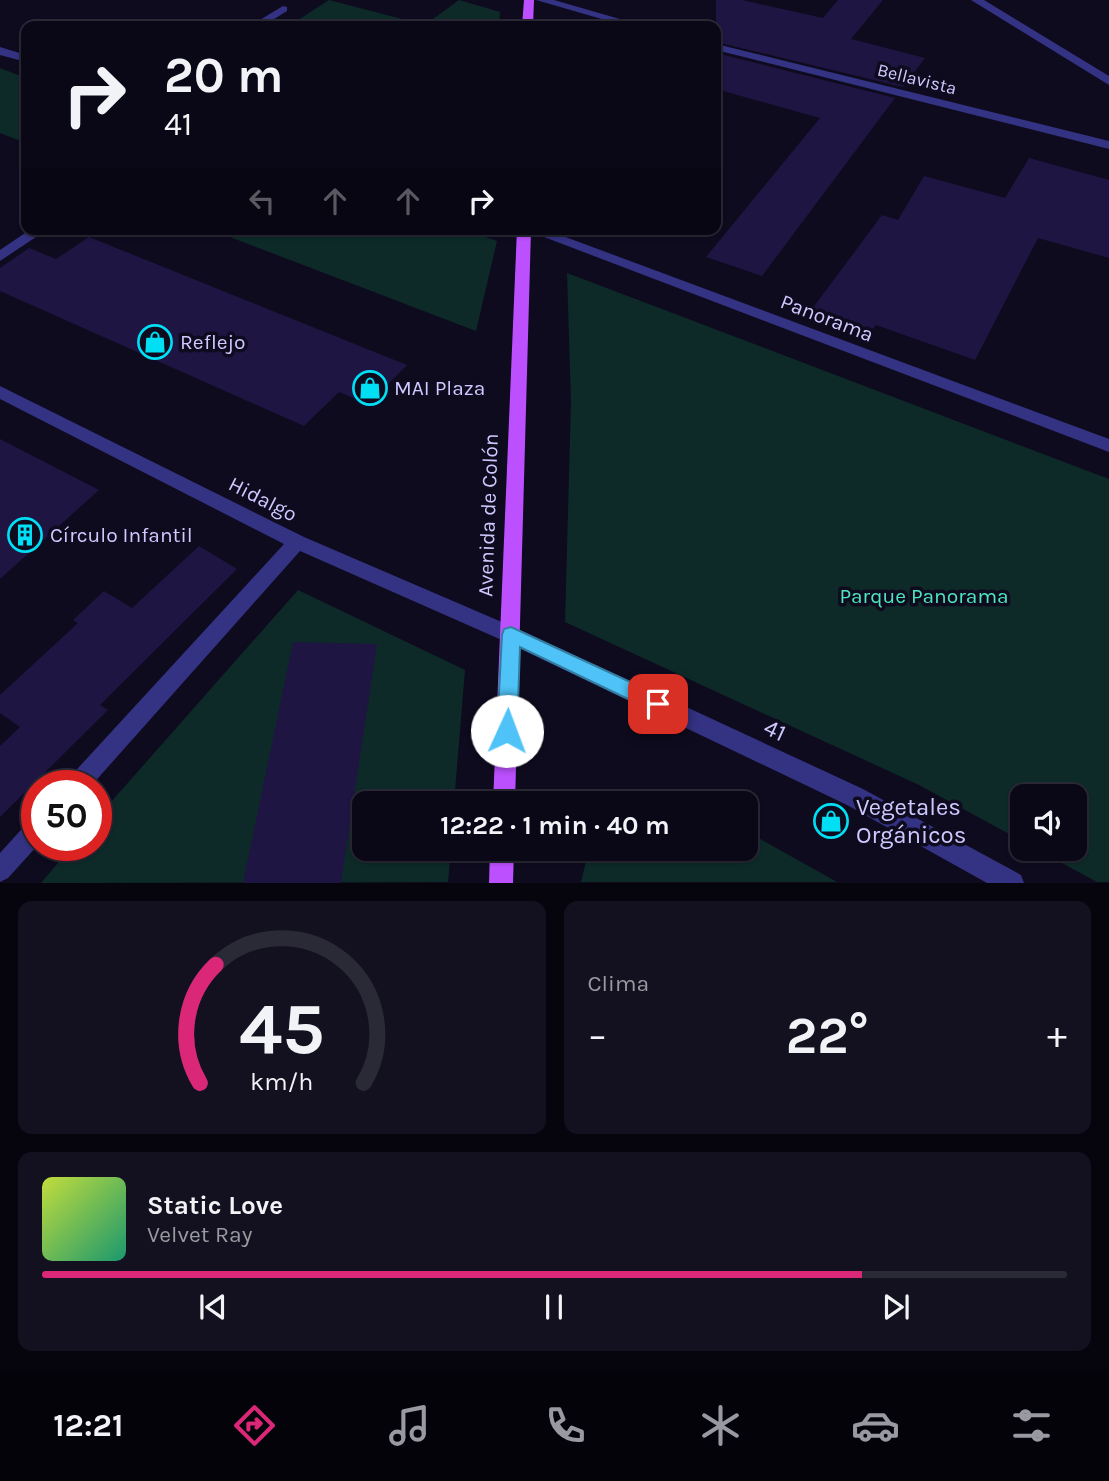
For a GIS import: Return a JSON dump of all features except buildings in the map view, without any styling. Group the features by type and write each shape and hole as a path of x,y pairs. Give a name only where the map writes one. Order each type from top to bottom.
{"main road":[{"path":"528,21 529,0"},
{"name":"Avenida de Colón","path":"504,791 524,235"},
{"path":"501,883 502,861"}],"street":[{"path":"541,0 619,21"},
{"path":"976,0 1109,81"},
{"path":"264,21 283,9"},
{"name":"Bellavista","path":"721,48 1109,145"},
{"path":"0,51 21,57"},
{"path":"0,257 32,235"},
{"name":"Panorama","path":"546,235 1109,446"},
{"name":"Hidalgo","path":"0,392 297,542 511,635"},
{"path":"90,770 297,542"},
{"name":"41","path":"511,635 855,797 1012,883"},
{"path":"0,870 21,847"}],"green space":[{"path":"329,0 410,21 297,21"},
{"path":"459,0 500,12 499,21 430,21"},
{"path":"0,68 21,76 21,141 0,133"},
{"path":"225,235 480,235 497,241 476,331"},
{"name":"Parque Panorama","path":"567,273 1109,479 1109,882 1097,882 1058,861 1087,861 1087,784 1010,784 1010,834 919,785 565,622 571,402"},
{"path":"298,590 465,670 455,791 352,791 352,861 450,861 448,882 41,883 60,861 112,861 112,801"},
{"path":"758,838 837,882 581,882 586,861 758,861"}],"place":[{"name":"Reflejo","path":"155,342"},
{"name":"MAI Plaza","path":"370,388"},
{"name":"Círculo Infantil","path":"25,535"},
{"name":"Vegetales Orgánicos","path":"831,821"}],"route":[{"path":"507,731 511,635 658,704"}]}
